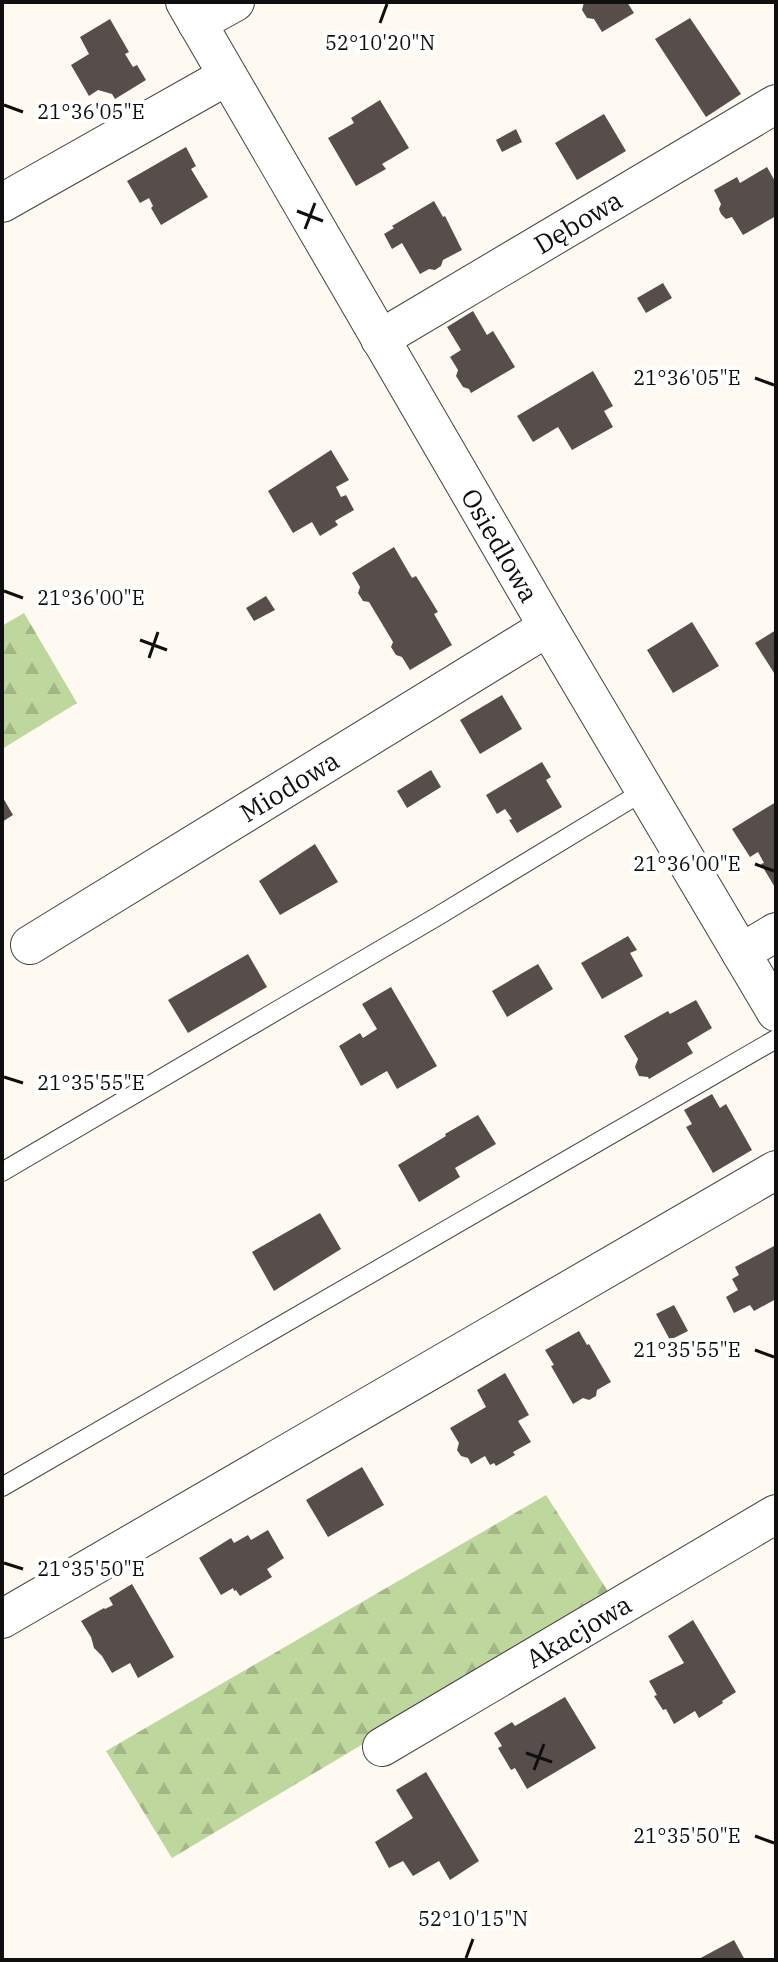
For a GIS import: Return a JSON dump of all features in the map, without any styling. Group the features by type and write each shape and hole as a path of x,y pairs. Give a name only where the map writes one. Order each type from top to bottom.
{"street":[{"path":"191,13 235,2"},
{"name":"Osiedlowa","path":"191,13 776,1012"},
{"path":"2,203 227,76"},
{"name":"Dębowa","path":"380,339 776,104"},
{"name":"Miodowa","path":"30,945 548,627"},
{"path":"741,953 776,932"},
{"path":"2,1619 776,1170"},
{"name":"Akacjowa","path":"382,1747 776,1514"}],"lane":[{"path":"2,1172 644,791"},
{"path":"2,1487 776,1039"}],"green space":[{"path":"24,613 77,703 2,749 2,626"},
{"path":"546,1495 611,1596 172,1858 106,1751"}],"building":[{"path":"584,2 627,2 634,13 602,32 594,19 587,18 582,10"},
{"path":"690,18 741,94 706,117 655,39"},
{"path":"110,19 129,52 125,54 133,67 137,65 146,80 115,99 112,94 98,90 89,96 71,65 89,54 80,37"},
{"path":"380,100 409,148 382,164 386,169 356,186 328,138 354,123 351,118"},
{"path":"604,114 626,151 577,180 555,143"},
{"path":"516,129 522,142 502,152 496,140"},
{"path":"186,147 196,166 191,169 208,197 161,225 149,198 140,203 127,181"},
{"path":"767,167 776,183 776,216 743,235 732,217 726,219 721,214 721,204 714,190 737,177 740,183"},
{"path":"434,201 462,250 443,260 435,270 429,269 420,274 402,243 392,249 384,234"},
{"path":"663,283 672,298 646,313 637,298"},
{"path":"473,311 487,335 493,331 515,367 471,393 456,376 458,370 450,357 461,350 447,327"},
{"path":"593,371 613,406 604,411 613,427 572,450 558,427 533,442 517,416"},
{"path":"331,450 349,480 336,487 341,497 346,495 354,510 335,521 338,525 320,536 312,522 293,533 268,491"},
{"path":"394,547 412,578 416,576 438,612 434,614 452,645 410,670 391,647 393,642 369,602 363,601 358,593 360,587 352,573"},
{"path":"266,596 275,610 254,621 246,608"},
{"path":"692,622 719,666 673,693 647,650"},
{"path":"776,630 776,676 755,643"},
{"path":"502,695 522,729 480,754 460,720"},
{"path":"542,762 551,777 546,780 562,807 517,833 505,809 497,814 486,795"},
{"path":"431,770 441,787 407,808 397,791"},
{"path":"2,796 13,815 2,822"},
{"path":"776,802 776,889 761,864 764,863 758,852 750,857 732,829"},
{"path":"315,844 338,882 280,915 259,881"},
{"path":"628,936 637,950 630,953 643,976 602,999 581,963"},
{"path":"248,954 267,987 188,1033 168,1000"},
{"path":"538,964 553,989 507,1017 492,991"},
{"path":"391,987 437,1066 397,1089 387,1071 361,1086 339,1046 360,1033 363,1038 377,1029 362,1004"},
{"path":"696,1000 712,1028 687,1043 693,1053 649,1079 639,1076 635,1067 638,1059 624,1036 668,1011 670,1014"},
{"path":"712,1094 720,1108 726,1104 752,1150 713,1173 686,1127 692,1124 684,1110"},
{"path":"478,1115 496,1144 455,1168 460,1177 419,1202 398,1165"},
{"path":"320,1213 341,1249 274,1291 252,1252"},
{"path":"774,1246 776,1299 754,1311 750,1305 734,1313 726,1297 738,1290 732,1279 739,1275 735,1267"},
{"path":"674,1305 688,1331 670,1340 656,1314"},
{"path":"579,1331 611,1382 597,1390 596,1396 573,1404 545,1350"},
{"path":"505,1373 529,1415 518,1421 531,1442 496,1466 494,1463 490,1465 485,1456 471,1464 457,1450 459,1443 450,1428 486,1407 477,1390"},
{"path":"362,1467 384,1505 328,1537 306,1500"},
{"path":"268,1530 284,1558 267,1569 272,1577 240,1596 233,1588 221,1595 199,1558 231,1538 234,1543 248,1535 251,1540"},
{"path":"132,1584 174,1657 138,1678 130,1663 112,1673 94,1648 81,1621 113,1605 109,1598"},
{"path":"693,1620 736,1692 699,1718 695,1711 674,1724 654,1696 657,1695 649,1681 684,1663 668,1636"},
{"path":"565,1697 596,1748 527,1789 498,1748 502,1746 494,1733 512,1722 515,1726"},
{"path":"426,1772 479,1861 450,1880 439,1861 413,1876 403,1861 389,1868 375,1842 413,1818 396,1790"},
{"path":"734,1940 745,1960 697,1960"}]}
